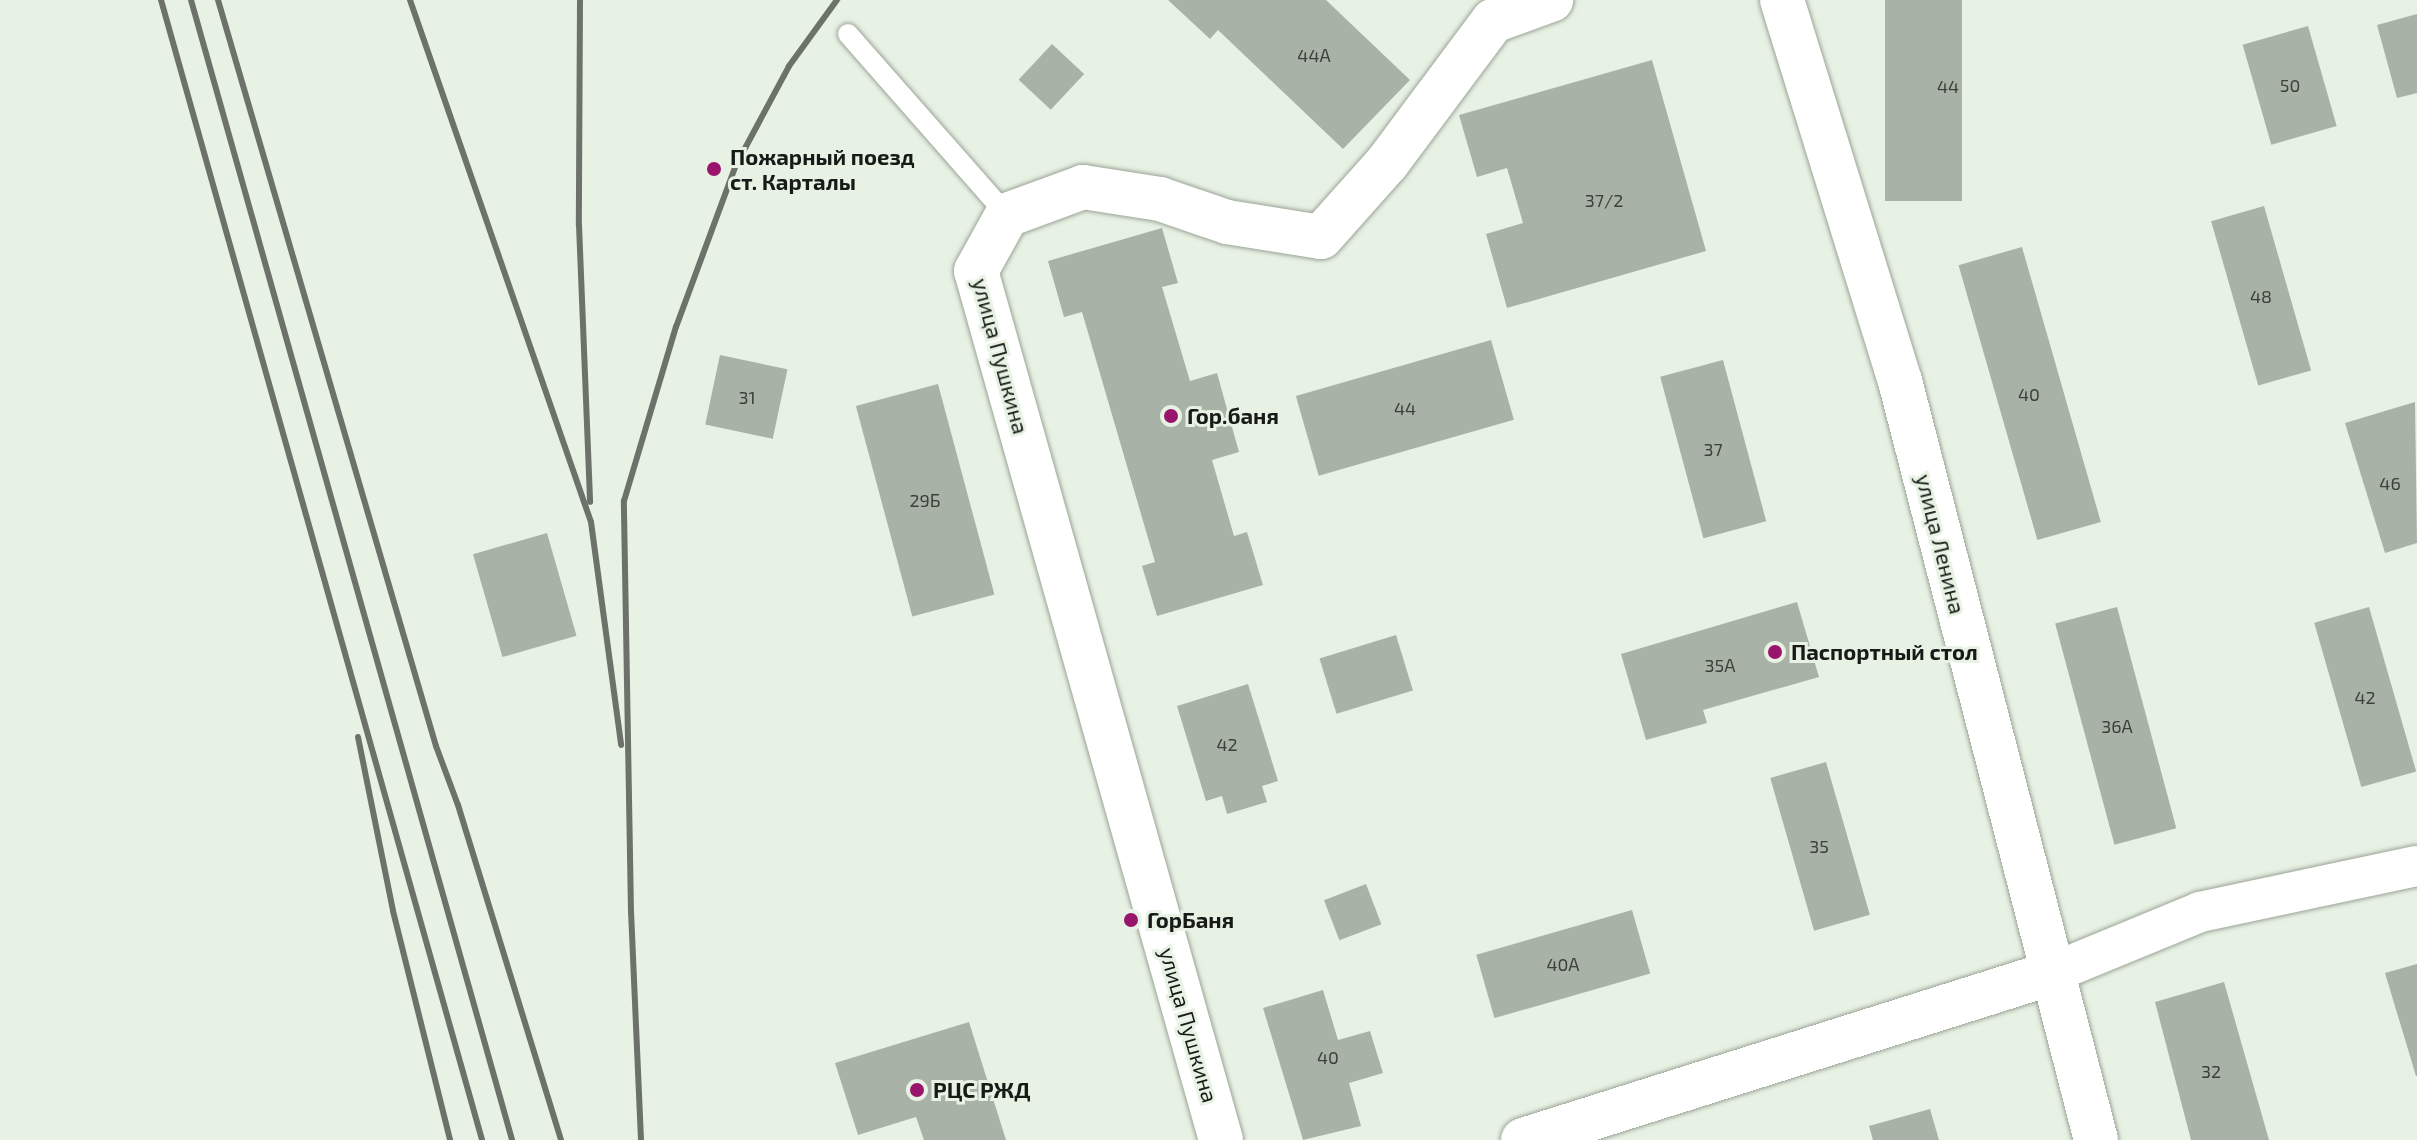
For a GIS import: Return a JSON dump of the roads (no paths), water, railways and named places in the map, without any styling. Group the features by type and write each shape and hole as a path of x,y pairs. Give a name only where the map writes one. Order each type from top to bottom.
{"street":[{"path":"1007,215 1083,187 1160,199 1227,222 1321,237 1387,163 1493,21 1551,0"},
{"name":"улица Ленина","path":"1782,0 1900,381 2096,1140"},
{"name":"улица Пушкина","path":"1007,215 976,271 1221,1140"},
{"path":"1523,1140 2052,973 2200,912 2417,866"}],"lane":[{"path":"848,34 1007,215"}],"railway":[{"path":"161,0 482,1140"},
{"path":"191,0 512,1140"},
{"path":"218,0 436,746 458,805 561,1140"},
{"path":"410,0 591,522 621,745"},
{"path":"580,0 579,225 590,502"},
{"path":"641,1140 631,912 624,501 676,327 736,165 789,66 837,0"},
{"path":"358,737 393,911 450,1140"}],"place":[{"name":"Пожарный поезд ст. Карталы","path":"714,169"},
{"name":"Гор.баня","path":"1171,416"},
{"name":"Паспортный стол","path":"1775,652"},
{"name":"ГорБаня","path":"1131,920"},
{"name":"РЦС РЖД","path":"917,1090"}]}
